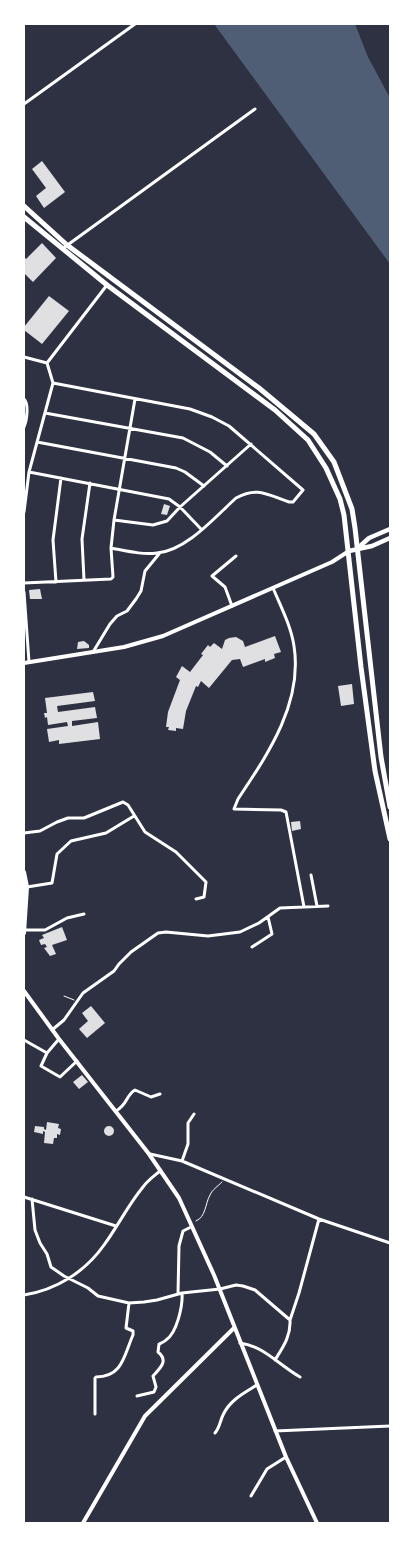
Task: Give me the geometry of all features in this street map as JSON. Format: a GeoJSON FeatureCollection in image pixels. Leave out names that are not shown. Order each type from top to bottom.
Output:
{"type":"FeatureCollection","features":[{"type":"Feature","properties":{"kind":"highway"},"geometry":{"type":"LineString","coordinates":[[24,206],[67,245],[259,388],[314,434],[334,462],[352,509],[381,757],[390,807]]}},
{"type":"Feature","properties":{"kind":"highway"},"geometry":{"type":"LineString","coordinates":[[24,217],[107,285],[275,410],[308,440],[326,468],[340,499],[344,515],[375,771],[390,839]]}},
{"type":"Feature","properties":{"kind":"main road"},"geometry":{"type":"LineString","coordinates":[[357,548],[369,538],[390,529]]}},
{"type":"Feature","properties":{"kind":"main road"},"geometry":{"type":"LineString","coordinates":[[349,551],[372,546],[390,538]]}},
{"type":"Feature","properties":{"kind":"street"},"geometry":{"type":"LineString","coordinates":[[24,104],[136,24]]}},
{"type":"Feature","properties":{"kind":"street"},"geometry":{"type":"LineString","coordinates":[[62,249],[255,109]]}},
{"type":"Feature","properties":{"kind":"street"},"geometry":{"type":"LineString","coordinates":[[47,363],[107,285]]}},
{"type":"Feature","properties":{"kind":"street"},"geometry":{"type":"LineString","coordinates":[[24,357],[47,363]]}},
{"type":"Feature","properties":{"kind":"street"},"geometry":{"type":"LineString","coordinates":[[24,512],[29,472],[53,383],[47,363]]}},
{"type":"Feature","properties":{"kind":"street"},"geometry":{"type":"LineString","coordinates":[[53,383],[190,409],[212,417],[229,426],[303,490],[292,502],[252,491],[245,494],[236,498],[186,542],[160,553],[143,554],[111,548]]}},
{"type":"Feature","properties":{"kind":"street"},"geometry":{"type":"LineString","coordinates":[[24,399],[27,403],[24,427]]}},
{"type":"Feature","properties":{"kind":"street"},"geometry":{"type":"LineString","coordinates":[[24,583],[111,579],[113,577],[111,548],[114,520],[135,399]]}},
{"type":"Feature","properties":{"kind":"street"},"geometry":{"type":"LineString","coordinates":[[45,413],[189,441],[210,452],[228,466]]}},
{"type":"Feature","properties":{"kind":"street"},"geometry":{"type":"LineString","coordinates":[[36,442],[176,468],[185,472],[204,486]]}},
{"type":"Feature","properties":{"kind":"street"},"geometry":{"type":"LineString","coordinates":[[114,520],[153,525],[162,524],[251,444]]}},
{"type":"Feature","properties":{"kind":"street"},"geometry":{"type":"LineString","coordinates":[[29,472],[169,499],[180,507],[201,529]]}},
{"type":"Feature","properties":{"kind":"street"},"geometry":{"type":"LineString","coordinates":[[56,582],[53,540],[61,478]]}},
{"type":"Feature","properties":{"kind":"street"},"geometry":{"type":"LineString","coordinates":[[84,580],[82,539],[90,483]]}},
{"type":"Feature","properties":{"kind":"street"},"geometry":{"type":"LineString","coordinates":[[24,663],[139,644],[163,636],[332,562],[349,551]]}},
{"type":"Feature","properties":{"kind":"street"},"geometry":{"type":"LineString","coordinates":[[93,652],[110,624],[127,611],[136,599],[141,591],[145,571],[160,553]]}},
{"type":"Feature","properties":{"kind":"street"},"geometry":{"type":"LineString","coordinates":[[232,606],[225,587],[212,576],[236,556]]}},
{"type":"Feature","properties":{"kind":"street"},"geometry":{"type":"LineString","coordinates":[[273,588],[288,625],[294,646],[295,667],[288,710],[274,741],[238,799],[234,809],[280,810],[286,812],[304,907]]}},
{"type":"Feature","properties":{"kind":"street"},"geometry":{"type":"LineString","coordinates":[[24,592],[29,662]]}},
{"type":"Feature","properties":{"kind":"street"},"geometry":{"type":"LineString","coordinates":[[24,833],[40,831],[68,818],[84,818],[123,802],[128,805],[145,832],[176,852],[206,882],[204,898],[196,899]]}},
{"type":"Feature","properties":{"kind":"street"},"geometry":{"type":"LineString","coordinates":[[27,887],[52,883],[57,854],[71,841],[106,833],[134,816]]}},
{"type":"Feature","properties":{"kind":"street"},"geometry":{"type":"LineString","coordinates":[[24,872],[27,887],[24,931],[45,930],[67,918],[84,914]]}},
{"type":"Feature","properties":{"kind":"street"},"geometry":{"type":"LineString","coordinates":[[312,875],[317,906]]}},
{"type":"Feature","properties":{"kind":"street"},"geometry":{"type":"LineString","coordinates":[[52,1030],[64,1020],[84,994],[114,971],[131,952],[158,934],[166,932],[208,936],[240,932],[268,917],[280,908],[328,906]]}},
{"type":"Feature","properties":{"kind":"street"},"geometry":{"type":"LineString","coordinates":[[252,947],[272,934],[272,926],[268,917]]}},
{"type":"Feature","properties":{"kind":"street"},"geometry":{"type":"LineString","coordinates":[[24,991],[59,1040],[149,1154],[179,1198],[220,1289],[286,1457],[317,1523]]}},
{"type":"Feature","properties":{"kind":"street"},"geometry":{"type":"LineString","coordinates":[[24,1040],[47,1054]]}},
{"type":"Feature","properties":{"kind":"street"},"geometry":{"type":"LineString","coordinates":[[59,1040],[47,1054],[41,1066],[60,1077],[77,1061]]}},
{"type":"Feature","properties":{"kind":"street"},"geometry":{"type":"LineString","coordinates":[[116,1111],[123,1107],[132,1091],[135,1090],[152,1097],[160,1094]]}},
{"type":"Feature","properties":{"kind":"street"},"geometry":{"type":"LineString","coordinates":[[182,1161],[188,1144],[188,1123],[194,1114]]}},
{"type":"Feature","properties":{"kind":"street"},"geometry":{"type":"LineString","coordinates":[[149,1154],[182,1161],[319,1218],[390,1244]]}},
{"type":"Feature","properties":{"kind":"street"},"geometry":{"type":"LineString","coordinates":[[24,1295],[42,1292],[70,1278],[94,1258],[104,1246],[143,1185],[160,1171]]}},
{"type":"Feature","properties":{"kind":"street"},"geometry":{"type":"LineString","coordinates":[[24,1197],[116,1226]]}},
{"type":"Feature","properties":{"kind":"street"},"geometry":{"type":"LineString","coordinates":[[32,1200],[35,1230],[51,1267],[98,1296],[129,1303],[158,1300],[180,1294],[236,1285],[254,1290],[290,1320]]}},
{"type":"Feature","properties":{"kind":"street"},"geometry":{"type":"LineString","coordinates":[[275,1360],[289,1336],[290,1320],[319,1218]]}},
{"type":"Feature","properties":{"kind":"street"},"geometry":{"type":"LineString","coordinates":[[137,1396],[154,1392],[156,1387],[153,1376],[163,1365],[164,1359],[158,1352],[159,1344],[169,1337],[181,1314],[183,1303],[180,1294],[180,1240],[183,1231],[191,1225]]}},
{"type":"Feature","properties":{"kind":"street"},"geometry":{"type":"LineString","coordinates":[[95,1414],[95,1378],[96,1376],[105,1377],[118,1370],[133,1335],[133,1331],[126,1328],[129,1303]]}},
{"type":"Feature","properties":{"kind":"street"},"geometry":{"type":"LineString","coordinates":[[83,1523],[145,1416],[234,1328]]}},
{"type":"Feature","properties":{"kind":"street"},"geometry":{"type":"LineString","coordinates":[[240,1343],[247,1343],[263,1350],[300,1377]]}},
{"type":"Feature","properties":{"kind":"street"},"geometry":{"type":"LineString","coordinates":[[215,1433],[231,1403],[240,1395],[258,1385]]}},
{"type":"Feature","properties":{"kind":"street"},"geometry":{"type":"LineString","coordinates":[[275,1431],[390,1426]]}},
{"type":"Feature","properties":{"kind":"street"},"geometry":{"type":"LineString","coordinates":[[251,1496],[268,1469],[286,1457]]}},
{"type":"Feature","properties":{"kind":"path"},"geometry":{"type":"LineString","coordinates":[[64,996],[74,999],[76,1004]]}},
{"type":"Feature","properties":{"kind":"path"},"geometry":{"type":"LineString","coordinates":[[191,1225],[200,1219],[210,1194],[226,1179]]}},
{"type":"Feature","properties":{"kind":"water"},"geometry":{"type":"Polygon","coordinates":[[[214,24],[355,24],[368,57],[390,98],[390,264],[214,24]]]}},
{"type":"Feature","properties":{"kind":"building"},"geometry":{"type":"Polygon","coordinates":[[[42,161],[65,192],[44,208],[36,196],[46,188],[32,169],[42,161]]]}},
{"type":"Feature","properties":{"kind":"building"},"geometry":{"type":"Polygon","coordinates":[[[42,243],[56,258],[33,282],[24,273],[24,257],[26,259],[42,243]]]}},
{"type":"Feature","properties":{"kind":"building"},"geometry":{"type":"Polygon","coordinates":[[[49,296],[69,311],[42,344],[24,330],[24,327],[49,296]]]}},
{"type":"Feature","properties":{"kind":"building"},"geometry":{"type":"Polygon","coordinates":[[[164,504],[170,506],[167,515],[161,514],[164,504]]]}},
{"type":"Feature","properties":{"kind":"building"},"geometry":{"type":"Polygon","coordinates":[[[40,589],[42,599],[30,599],[29,590],[40,589]]]}},
{"type":"Feature","properties":{"kind":"building"},"geometry":{"type":"Polygon","coordinates":[[[275,636],[281,652],[274,654],[275,658],[265,662],[265,659],[243,667],[240,659],[232,660],[209,688],[201,681],[198,687],[196,686],[186,711],[183,729],[176,728],[176,731],[168,730],[169,727],[166,727],[168,712],[180,680],[176,677],[182,666],[190,672],[208,645],[210,647],[214,643],[222,649],[225,640],[229,638],[236,637],[243,641],[245,647],[275,636]]]}},
{"type":"Feature","properties":{"kind":"building"},"geometry":{"type":"Polygon","coordinates":[[[84,641],[89,645],[89,648],[77,649],[78,642],[84,641]]]}},
{"type":"Feature","properties":{"kind":"building"},"geometry":{"type":"Polygon","coordinates":[[[352,684],[354,704],[341,706],[338,686],[352,684]]]}},
{"type":"Feature","properties":{"kind":"building"},"geometry":{"type":"Polygon","coordinates":[[[93,692],[95,701],[57,706],[58,712],[95,707],[97,718],[72,721],[72,726],[98,722],[100,739],[59,744],[59,740],[49,742],[47,729],[68,726],[67,722],[48,725],[47,717],[45,718],[44,713],[47,713],[45,698],[93,692]]]}},
{"type":"Feature","properties":{"kind":"building"},"geometry":{"type":"Polygon","coordinates":[[[300,821],[301,829],[292,831],[291,822],[300,821]]]}},
{"type":"Feature","properties":{"kind":"building"},"geometry":{"type":"Polygon","coordinates":[[[62,927],[67,940],[52,945],[56,954],[50,956],[44,948],[47,947],[45,944],[41,945],[39,940],[44,938],[42,935],[62,927]]]}},
{"type":"Feature","properties":{"kind":"building"},"geometry":{"type":"Polygon","coordinates":[[[91,1006],[105,1023],[87,1038],[79,1029],[88,1021],[82,1013],[91,1006]]]}},
{"type":"Feature","properties":{"kind":"building"},"geometry":{"type":"Polygon","coordinates":[[[82,1075],[88,1082],[79,1089],[73,1082],[82,1075]]]}},
{"type":"Feature","properties":{"kind":"building"},"geometry":{"type":"Polygon","coordinates":[[[47,1122],[59,1124],[58,1128],[61,1129],[60,1135],[57,1134],[57,1138],[54,1138],[53,1144],[44,1143],[45,1132],[43,1131],[43,1134],[34,1132],[35,1126],[44,1127],[46,1130],[47,1122]]]}},
{"type":"Feature","properties":{"kind":"building"},"geometry":{"type":"Polygon","coordinates":[[[109,1126],[114,1131],[109,1136],[104,1131],[109,1126]]]}}]}
